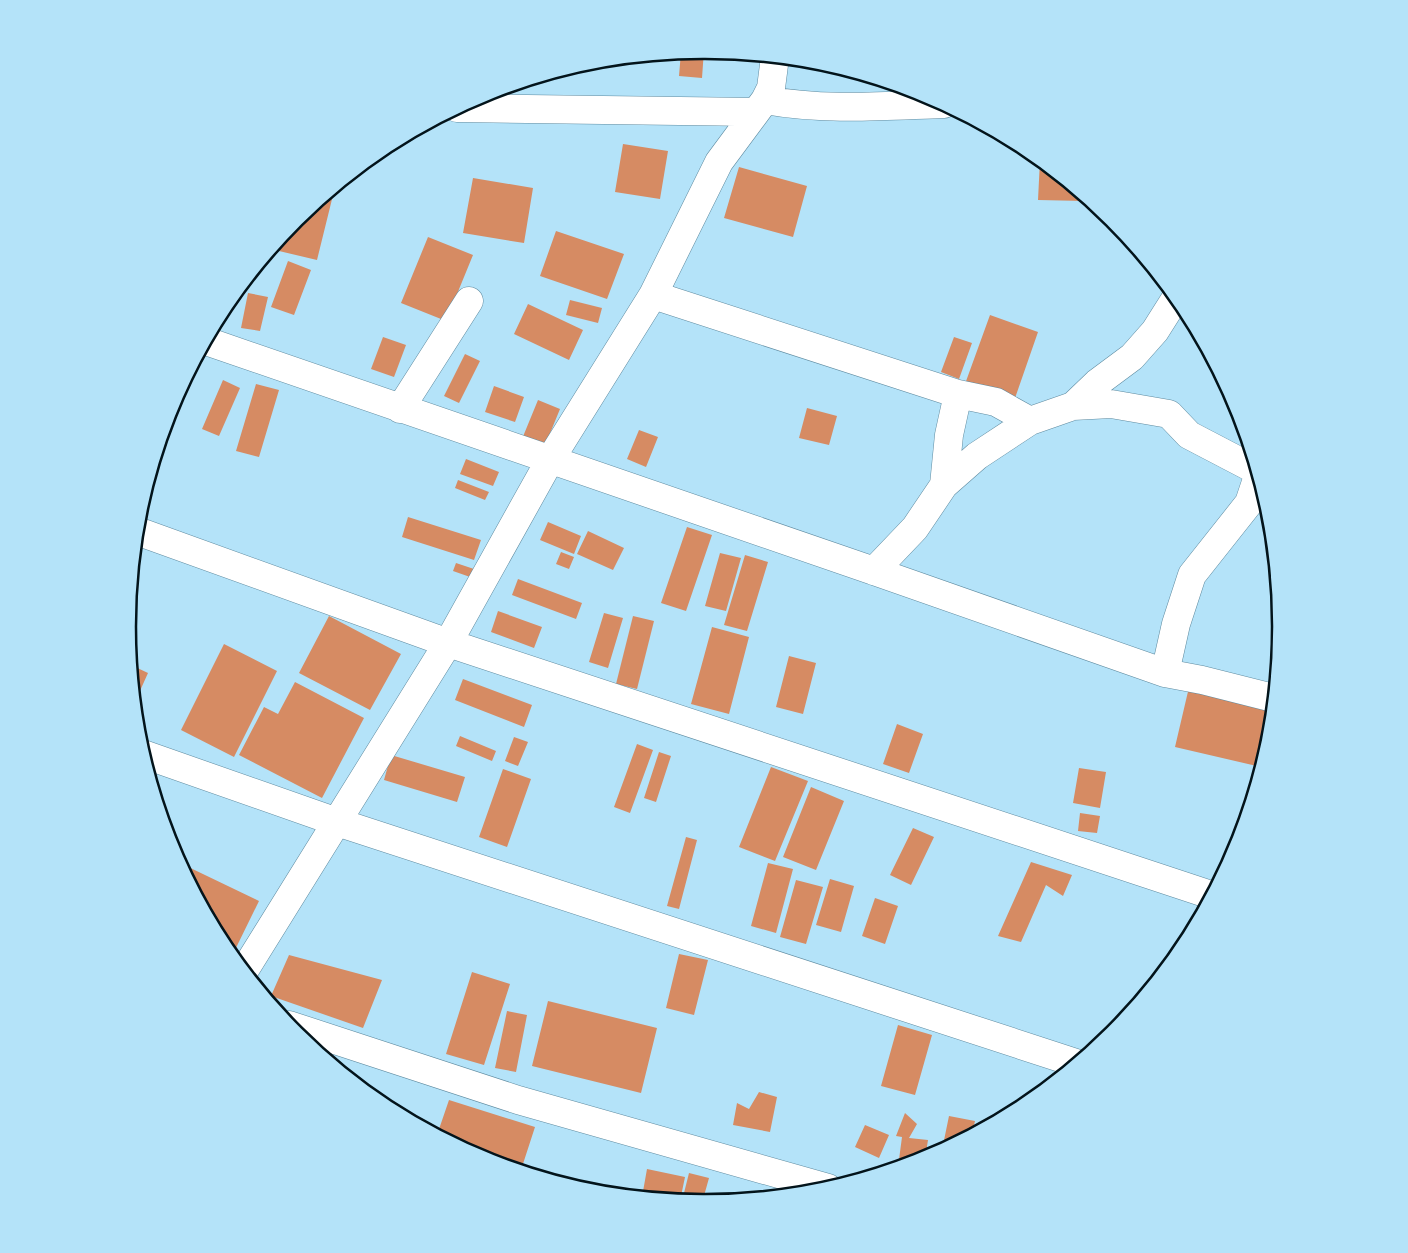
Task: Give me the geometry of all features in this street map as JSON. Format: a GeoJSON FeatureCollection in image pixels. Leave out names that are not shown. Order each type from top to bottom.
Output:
{"type":"FeatureCollection","features":[{"type":"Feature","properties":{"kind":"street"},"geometry":{"type":"LineString","coordinates":[[248,964],[448,643],[550,460],[653,294],[720,162],[761,106],[771,88],[774,64]]}},
{"type":"Feature","properties":{"kind":"street"},"geometry":{"type":"LineString","coordinates":[[474,108],[792,105],[838,108],[927,105]]}},
{"type":"Feature","properties":{"kind":"street"},"geometry":{"type":"LineString","coordinates":[[653,294],[958,394],[996,402],[1030,421]]}},
{"type":"Feature","properties":{"kind":"street"},"geometry":{"type":"LineString","coordinates":[[400,409],[469,301]]}},
{"type":"Feature","properties":{"kind":"street"},"geometry":{"type":"LineString","coordinates":[[1073,406],[1097,383],[1132,358],[1155,330],[1171,305]]}},
{"type":"Feature","properties":{"kind":"street"},"geometry":{"type":"LineString","coordinates":[[212,343],[1165,673],[1268,696]]}},
{"type":"Feature","properties":{"kind":"street"},"geometry":{"type":"LineString","coordinates":[[944,485],[949,435],[958,394]]}},
{"type":"Feature","properties":{"kind":"street"},"geometry":{"type":"LineString","coordinates":[[874,571],[915,528],[944,485],[977,456],[1030,421],[1073,406],[1111,404],[1170,414],[1189,435],[1248,466]]}},
{"type":"Feature","properties":{"kind":"street"},"geometry":{"type":"LineString","coordinates":[[1165,673],[1176,624],[1192,575],[1249,503],[1254,488]]}},
{"type":"Feature","properties":{"kind":"street"},"geometry":{"type":"LineString","coordinates":[[144,534],[448,643],[1205,893]]}},
{"type":"Feature","properties":{"kind":"street"},"geometry":{"type":"LineString","coordinates":[[152,757],[337,822],[1069,1061]]}},
{"type":"Feature","properties":{"kind":"street"},"geometry":{"type":"LineString","coordinates":[[306,1030],[518,1100],[812,1183]]}},
{"type":"Feature","properties":{"kind":"building"},"geometry":{"type":"Polygon","coordinates":[[[703,59],[702,78],[679,76],[680,60],[703,59]]]}},
{"type":"Feature","properties":{"kind":"building"},"geometry":{"type":"Polygon","coordinates":[[[623,144],[668,151],[660,199],[615,192],[623,144]]]}},
{"type":"Feature","properties":{"kind":"building"},"geometry":{"type":"Polygon","coordinates":[[[739,167],[807,186],[793,237],[724,218],[739,167]]]}},
{"type":"Feature","properties":{"kind":"building"},"geometry":{"type":"Polygon","coordinates":[[[1040,169],[1079,201],[1038,200],[1040,169]]]}},
{"type":"Feature","properties":{"kind":"building"},"geometry":{"type":"Polygon","coordinates":[[[473,178],[533,188],[524,243],[463,233],[473,178]]]}},
{"type":"Feature","properties":{"kind":"building"},"geometry":{"type":"Polygon","coordinates":[[[332,198],[317,260],[279,251],[303,225],[332,198]]]}},
{"type":"Feature","properties":{"kind":"building"},"geometry":{"type":"Polygon","coordinates":[[[556,231],[624,254],[607,299],[540,276],[556,231]]]}},
{"type":"Feature","properties":{"kind":"building"},"geometry":{"type":"Polygon","coordinates":[[[428,237],[473,255],[446,321],[401,303],[428,237]]]}},
{"type":"Feature","properties":{"kind":"building"},"geometry":{"type":"Polygon","coordinates":[[[288,261],[311,270],[294,315],[271,307],[288,261]]]}},
{"type":"Feature","properties":{"kind":"building"},"geometry":{"type":"Polygon","coordinates":[[[248,293],[268,297],[260,331],[241,328],[248,293]]]}},
{"type":"Feature","properties":{"kind":"building"},"geometry":{"type":"Polygon","coordinates":[[[570,300],[602,308],[598,323],[566,315],[570,300]]]}},
{"type":"Feature","properties":{"kind":"building"},"geometry":{"type":"Polygon","coordinates":[[[528,304],[583,330],[569,360],[514,334],[528,304]]]}},
{"type":"Feature","properties":{"kind":"building"},"geometry":{"type":"Polygon","coordinates":[[[990,315],[1038,332],[1014,401],[965,384],[990,315]]]}},
{"type":"Feature","properties":{"kind":"building"},"geometry":{"type":"Polygon","coordinates":[[[383,337],[406,345],[394,377],[371,369],[383,337]]]}},
{"type":"Feature","properties":{"kind":"building"},"geometry":{"type":"Polygon","coordinates":[[[954,337],[972,343],[959,379],[941,372],[954,337]]]}},
{"type":"Feature","properties":{"kind":"building"},"geometry":{"type":"Polygon","coordinates":[[[465,354],[480,361],[459,403],[444,396],[465,354]]]}},
{"type":"Feature","properties":{"kind":"building"},"geometry":{"type":"Polygon","coordinates":[[[223,380],[240,388],[219,436],[202,429],[223,380]]]}},
{"type":"Feature","properties":{"kind":"building"},"geometry":{"type":"Polygon","coordinates":[[[256,384],[279,390],[259,457],[236,451],[256,384]]]}},
{"type":"Feature","properties":{"kind":"building"},"geometry":{"type":"Polygon","coordinates":[[[494,386],[524,397],[515,422],[485,412],[494,386]]]}},
{"type":"Feature","properties":{"kind":"building"},"geometry":{"type":"Polygon","coordinates":[[[538,400],[560,409],[544,448],[522,439],[538,400]]]}},
{"type":"Feature","properties":{"kind":"building"},"geometry":{"type":"Polygon","coordinates":[[[807,408],[837,416],[829,445],[799,438],[807,408]]]}},
{"type":"Feature","properties":{"kind":"building"},"geometry":{"type":"Polygon","coordinates":[[[639,430],[658,437],[646,467],[627,459],[639,430]]]}},
{"type":"Feature","properties":{"kind":"building"},"geometry":{"type":"Polygon","coordinates":[[[466,459],[499,472],[493,486],[460,474],[466,459]]]}},
{"type":"Feature","properties":{"kind":"building"},"geometry":{"type":"Polygon","coordinates":[[[458,480],[489,492],[485,500],[455,488],[458,480]]]}},
{"type":"Feature","properties":{"kind":"building"},"geometry":{"type":"Polygon","coordinates":[[[408,517],[481,540],[474,560],[402,537],[408,517]]]}},
{"type":"Feature","properties":{"kind":"building"},"geometry":{"type":"Polygon","coordinates":[[[548,522],[581,536],[574,554],[540,540],[548,522]]]}},
{"type":"Feature","properties":{"kind":"building"},"geometry":{"type":"Polygon","coordinates":[[[687,527],[712,535],[686,611],[661,603],[687,527]]]}},
{"type":"Feature","properties":{"kind":"building"},"geometry":{"type":"Polygon","coordinates":[[[588,531],[624,548],[613,570],[577,554],[588,531]]]}},
{"type":"Feature","properties":{"kind":"building"},"geometry":{"type":"Polygon","coordinates":[[[561,552],[574,557],[569,569],[556,564],[561,552]]]}},
{"type":"Feature","properties":{"kind":"building"},"geometry":{"type":"Polygon","coordinates":[[[720,553],[741,558],[726,611],[705,606],[720,553]]]}},
{"type":"Feature","properties":{"kind":"building"},"geometry":{"type":"Polygon","coordinates":[[[745,555],[768,562],[747,631],[724,625],[745,555]]]}},
{"type":"Feature","properties":{"kind":"building"},"geometry":{"type":"Polygon","coordinates":[[[456,563],[477,570],[473,578],[453,571],[456,563]]]}},
{"type":"Feature","properties":{"kind":"building"},"geometry":{"type":"Polygon","coordinates":[[[518,579],[582,603],[576,619],[512,595],[518,579]]]}},
{"type":"Feature","properties":{"kind":"building"},"geometry":{"type":"Polygon","coordinates":[[[498,611],[542,627],[534,648],[491,632],[498,611]]]}},
{"type":"Feature","properties":{"kind":"building"},"geometry":{"type":"Polygon","coordinates":[[[604,613],[623,618],[608,668],[589,662],[604,613]]]}},
{"type":"Feature","properties":{"kind":"building"},"geometry":{"type":"Polygon","coordinates":[[[329,616],[401,654],[370,710],[299,673],[329,616]]]}},
{"type":"Feature","properties":{"kind":"building"},"geometry":{"type":"Polygon","coordinates":[[[633,616],[654,621],[637,689],[616,684],[633,616]]]}},
{"type":"Feature","properties":{"kind":"building"},"geometry":{"type":"Polygon","coordinates":[[[712,627],[749,637],[729,714],[691,704],[712,627]]]}},
{"type":"Feature","properties":{"kind":"building"},"geometry":{"type":"Polygon","coordinates":[[[224,644],[277,671],[234,757],[181,730],[224,644]]]}},
{"type":"Feature","properties":{"kind":"building"},"geometry":{"type":"Polygon","coordinates":[[[789,656],[816,663],[803,714],[776,707],[789,656]]]}},
{"type":"Feature","properties":{"kind":"building"},"geometry":{"type":"Polygon","coordinates":[[[137,668],[148,673],[140,691],[137,668]]]}},
{"type":"Feature","properties":{"kind":"building"},"geometry":{"type":"Polygon","coordinates":[[[463,679],[532,705],[524,727],[455,700],[463,679]]]}},
{"type":"Feature","properties":{"kind":"building"},"geometry":{"type":"Polygon","coordinates":[[[295,682],[364,718],[322,798],[239,755],[264,707],[278,714],[295,682]]]}},
{"type":"Feature","properties":{"kind":"building"},"geometry":{"type":"Polygon","coordinates":[[[1190,683],[1267,701],[1254,765],[1175,747],[1190,683]]]}},
{"type":"Feature","properties":{"kind":"building"},"geometry":{"type":"Polygon","coordinates":[[[897,724],[923,734],[909,773],[883,764],[897,724]]]}},
{"type":"Feature","properties":{"kind":"building"},"geometry":{"type":"Polygon","coordinates":[[[460,736],[496,751],[492,761],[456,746],[460,736]]]}},
{"type":"Feature","properties":{"kind":"building"},"geometry":{"type":"Polygon","coordinates":[[[514,737],[528,742],[518,766],[505,761],[514,737]]]}},
{"type":"Feature","properties":{"kind":"building"},"geometry":{"type":"Polygon","coordinates":[[[637,744],[653,750],[630,813],[614,807],[637,744]]]}},
{"type":"Feature","properties":{"kind":"building"},"geometry":{"type":"Polygon","coordinates":[[[659,752],[671,756],[656,802],[644,798],[659,752]]]}},
{"type":"Feature","properties":{"kind":"building"},"geometry":{"type":"Polygon","coordinates":[[[391,755],[465,777],[457,802],[384,780],[391,755]]]}},
{"type":"Feature","properties":{"kind":"building"},"geometry":{"type":"Polygon","coordinates":[[[771,767],[808,781],[775,861],[739,847],[771,767]]]}},
{"type":"Feature","properties":{"kind":"building"},"geometry":{"type":"Polygon","coordinates":[[[1079,768],[1106,772],[1100,808],[1073,803],[1079,768]]]}},
{"type":"Feature","properties":{"kind":"building"},"geometry":{"type":"Polygon","coordinates":[[[503,769],[531,779],[507,847],[479,837],[503,769]]]}},
{"type":"Feature","properties":{"kind":"building"},"geometry":{"type":"Polygon","coordinates":[[[811,787],[844,801],[816,870],[783,857],[811,787]]]}},
{"type":"Feature","properties":{"kind":"building"},"geometry":{"type":"Polygon","coordinates":[[[1080,813],[1100,816],[1097,833],[1078,831],[1080,813]]]}},
{"type":"Feature","properties":{"kind":"building"},"geometry":{"type":"Polygon","coordinates":[[[913,828],[934,837],[911,885],[890,875],[913,828]]]}},
{"type":"Feature","properties":{"kind":"building"},"geometry":{"type":"Polygon","coordinates":[[[686,837],[697,840],[679,909],[667,906],[686,837]]]}},
{"type":"Feature","properties":{"kind":"building"},"geometry":{"type":"Polygon","coordinates":[[[1031,862],[1072,875],[1063,896],[1046,885],[1021,942],[998,936],[1031,862]]]}},
{"type":"Feature","properties":{"kind":"building"},"geometry":{"type":"Polygon","coordinates":[[[768,863],[793,869],[776,933],[751,926],[768,863]]]}},
{"type":"Feature","properties":{"kind":"building"},"geometry":{"type":"Polygon","coordinates":[[[190,868],[259,901],[236,948],[212,910],[190,868]]]}},
{"type":"Feature","properties":{"kind":"building"},"geometry":{"type":"Polygon","coordinates":[[[830,879],[854,886],[841,932],[816,925],[830,879]]]}},
{"type":"Feature","properties":{"kind":"building"},"geometry":{"type":"Polygon","coordinates":[[[796,880],[823,887],[806,944],[780,937],[796,880]]]}},
{"type":"Feature","properties":{"kind":"building"},"geometry":{"type":"Polygon","coordinates":[[[875,898],[898,906],[885,944],[862,936],[875,898]]]}},
{"type":"Feature","properties":{"kind":"building"},"geometry":{"type":"Polygon","coordinates":[[[679,954],[708,960],[694,1015],[666,1008],[679,954]]]}},
{"type":"Feature","properties":{"kind":"building"},"geometry":{"type":"Polygon","coordinates":[[[289,955],[382,980],[363,1028],[274,997],[272,994],[289,955]]]}},
{"type":"Feature","properties":{"kind":"building"},"geometry":{"type":"Polygon","coordinates":[[[472,972],[510,984],[484,1065],[446,1054],[472,972]]]}},
{"type":"Feature","properties":{"kind":"building"},"geometry":{"type":"Polygon","coordinates":[[[548,1001],[657,1028],[641,1093],[532,1066],[548,1001]]]}},
{"type":"Feature","properties":{"kind":"building"},"geometry":{"type":"Polygon","coordinates":[[[507,1011],[527,1015],[516,1072],[495,1068],[507,1011]]]}},
{"type":"Feature","properties":{"kind":"building"},"geometry":{"type":"Polygon","coordinates":[[[898,1025],[932,1035],[915,1095],[881,1086],[898,1025]]]}},
{"type":"Feature","properties":{"kind":"building"},"geometry":{"type":"Polygon","coordinates":[[[759,1092],[777,1097],[770,1132],[733,1125],[737,1103],[749,1109],[759,1092]]]}},
{"type":"Feature","properties":{"kind":"building"},"geometry":{"type":"Polygon","coordinates":[[[449,1100],[535,1127],[523,1164],[487,1151],[439,1128],[449,1100]]]}},
{"type":"Feature","properties":{"kind":"building"},"geometry":{"type":"Polygon","coordinates":[[[905,1113],[917,1124],[909,1138],[928,1140],[927,1149],[899,1159],[902,1137],[896,1136],[905,1113]]]}},
{"type":"Feature","properties":{"kind":"building"},"geometry":{"type":"Polygon","coordinates":[[[949,1116],[975,1121],[974,1126],[944,1141],[949,1116]]]}},
{"type":"Feature","properties":{"kind":"building"},"geometry":{"type":"Polygon","coordinates":[[[865,1125],[889,1135],[879,1158],[855,1147],[865,1125]]]}},
{"type":"Feature","properties":{"kind":"building"},"geometry":{"type":"Polygon","coordinates":[[[647,1169],[685,1177],[682,1193],[643,1190],[647,1169]]]}},
{"type":"Feature","properties":{"kind":"building"},"geometry":{"type":"Polygon","coordinates":[[[689,1173],[709,1178],[705,1194],[684,1193],[689,1173]]]}}]}
